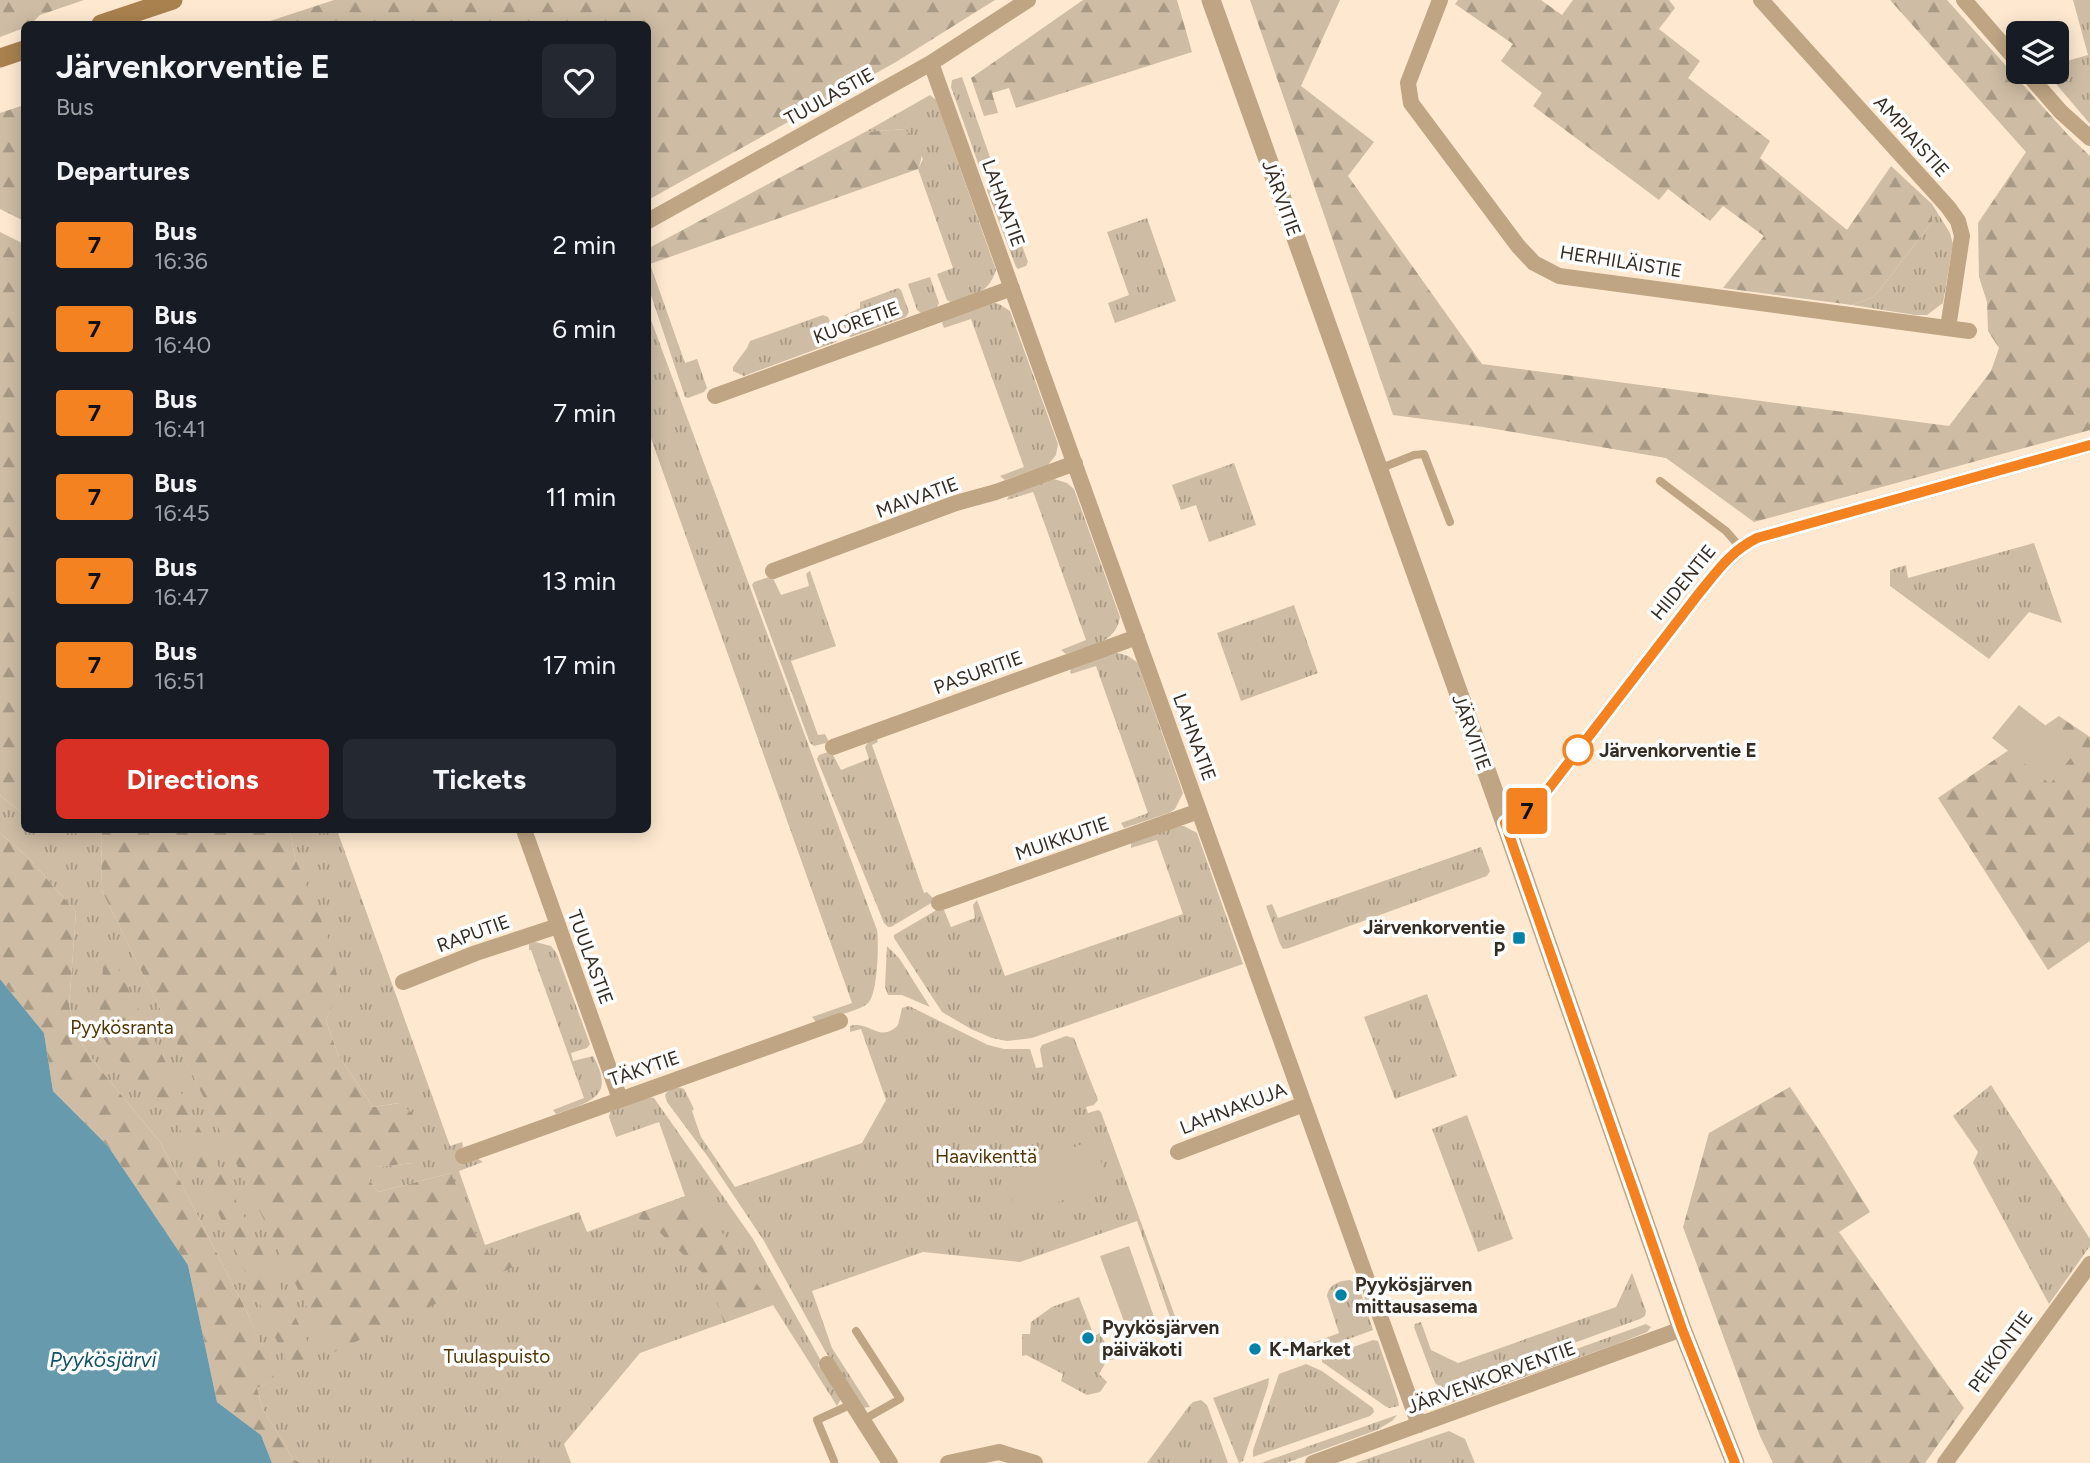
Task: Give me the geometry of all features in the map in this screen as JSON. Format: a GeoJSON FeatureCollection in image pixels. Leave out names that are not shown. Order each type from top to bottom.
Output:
{"type":"FeatureCollection","features":[{"type":"Feature","properties":{"kind":"main road"},"geometry":{"type":"LineString","coordinates":[[109,21],[173,0]]}},
{"type":"Feature","properties":{"kind":"main road"},"geometry":{"type":"LineString","coordinates":[[0,58],[21,51]]}},
{"type":"Feature","properties":{"kind":"street","name":"TUULASTIE"},"geometry":{"type":"LineString","coordinates":[[651,219],[932,63],[1028,0]]}},
{"type":"Feature","properties":{"kind":"street","name":"JÄRVITIE"},"geometry":{"type":"LineString","coordinates":[[1211,0],[1505,823],[1682,1329],[1735,1463]]}},
{"type":"Feature","properties":{"kind":"street","name":"HERHILÄISTIE"},"geometry":{"type":"LineString","coordinates":[[1440,0],[1408,83],[1411,103],[1518,246],[1534,263],[1559,276],[1969,331]]}},
{"type":"Feature","properties":{"kind":"street","name":"AMPIAISTIE"},"geometry":{"type":"LineString","coordinates":[[1761,0],[1958,221],[1962,236],[1948,328]]}},
{"type":"Feature","properties":{"kind":"street"},"geometry":{"type":"LineString","coordinates":[[1964,0],[2006,48]]}},
{"type":"Feature","properties":{"kind":"street","name":"LAHNATIE"},"geometry":{"type":"LineString","coordinates":[[932,63],[1419,1425]]}},
{"type":"Feature","properties":{"kind":"street"},"geometry":{"type":"LineString","coordinates":[[2036,84],[2061,112],[2090,138]]}},
{"type":"Feature","properties":{"kind":"street","name":"KUORETIE"},"geometry":{"type":"LineString","coordinates":[[715,396],[1012,288]]}},
{"type":"Feature","properties":{"kind":"street","name":"HIIDENTIE"},"geometry":{"type":"LineString","coordinates":[[1505,823],[1536,805],[1700,592],[1740,547],[1757,538],[2090,445]]}},
{"type":"Feature","properties":{"kind":"street","name":"MAIVATIE"},"geometry":{"type":"LineString","coordinates":[[774,571],[1075,463]]}},
{"type":"Feature","properties":{"kind":"street","name":"PASURITIE"},"geometry":{"type":"LineString","coordinates":[[834,747],[1137,637]]}},
{"type":"Feature","properties":{"kind":"street","name":"MUIKKUTIE"},"geometry":{"type":"LineString","coordinates":[[939,903],[1199,811]]}},
{"type":"Feature","properties":{"kind":"street","name":"TUULASTIE"},"geometry":{"type":"LineString","coordinates":[[524,833],[620,1099]]}},
{"type":"Feature","properties":{"kind":"street","name":"RAPUTIE"},"geometry":{"type":"LineString","coordinates":[[403,982],[477,953],[558,926]]}},
{"type":"Feature","properties":{"kind":"street","name":"TÄKYTIE"},"geometry":{"type":"LineString","coordinates":[[463,1157],[840,1021]]}},
{"type":"Feature","properties":{"kind":"street","name":"LAHNAKUJA"},"geometry":{"type":"LineString","coordinates":[[1178,1152],[1304,1104]]}},
{"type":"Feature","properties":{"kind":"street","name":"PEIKONTIE"},"geometry":{"type":"LineString","coordinates":[[1945,1463],[2090,1264]]}},
{"type":"Feature","properties":{"kind":"street","name":"JÄRVENKORVENTIE"},"geometry":{"type":"LineString","coordinates":[[1314,1463],[1682,1329]]}},
{"type":"Feature","properties":{"kind":"street"},"geometry":{"type":"LineString","coordinates":[[827,1364],[890,1463]]}},
{"type":"Feature","properties":{"kind":"street"},"geometry":{"type":"LineString","coordinates":[[948,1463],[999,1452],[1035,1463]]}},
{"type":"Feature","properties":{"kind":"lane"},"geometry":{"type":"LineString","coordinates":[[1378,469],[1414,455],[1424,454],[1450,522]]}},
{"type":"Feature","properties":{"kind":"lane"},"geometry":{"type":"LineString","coordinates":[[1660,481],[1726,531],[1740,547]]}},
{"type":"Feature","properties":{"kind":"lane"},"geometry":{"type":"LineString","coordinates":[[856,1331],[900,1399],[863,1420]]}},
{"type":"Feature","properties":{"kind":"lane"},"geometry":{"type":"LineString","coordinates":[[834,1461],[817,1420],[852,1404]]}},
{"type":"Feature","properties":{"kind":"green space"},"geometry":{"type":"Polygon","coordinates":[[[0,0],[84,0],[40,15],[34,21],[21,21],[21,29],[0,37],[0,0]]]}},
{"type":"Feature","properties":{"kind":"green space"},"geometry":{"type":"Polygon","coordinates":[[[334,0],[995,0],[896,62],[651,198],[651,21],[270,21],[334,0]]]}},
{"type":"Feature","properties":{"kind":"green space"},"geometry":{"type":"Polygon","coordinates":[[[1083,0],[1177,0],[1192,52],[1016,108],[1009,88],[992,93],[998,113],[984,116],[971,78],[1083,0]]]}},
{"type":"Feature","properties":{"kind":"green space"},"geometry":{"type":"Polygon","coordinates":[[[1250,0],[1340,0],[1301,86],[1374,142],[1348,176],[1482,364],[1949,426],[1991,371],[1999,348],[1988,331],[1987,302],[1979,277],[1978,223],[2026,152],[1890,0],[1947,0],[2006,66],[2006,84],[2022,84],[2090,156],[2090,430],[1754,522],[1666,458],[1483,427],[1393,415],[1250,0]]]}},
{"type":"Feature","properties":{"kind":"green space"},"geometry":{"type":"Polygon","coordinates":[[[1458,0],[1541,0],[1562,15],[1573,0],[1669,0],[1675,8],[1659,29],[1700,61],[1688,78],[1770,141],[1760,158],[1847,230],[1891,166],[1932,204],[1932,222],[1874,297],[1852,305],[1723,288],[1764,236],[1723,206],[1710,221],[1668,189],[1659,200],[1533,106],[1542,93],[1501,61],[1513,44],[1455,4],[1458,0]]]}},
{"type":"Feature","properties":{"kind":"green space"},"geometry":{"type":"Polygon","coordinates":[[[2073,0],[2090,0],[2090,124],[2056,84],[2069,84],[2069,60],[2088,55],[2073,0]]]}},
{"type":"Feature","properties":{"kind":"green space"},"geometry":{"type":"Polygon","coordinates":[[[962,77],[993,166],[984,169],[979,166],[951,87],[952,80],[962,77]]]}},
{"type":"Feature","properties":{"kind":"green space"},"geometry":{"type":"Polygon","coordinates":[[[930,95],[936,100],[996,270],[984,289],[951,302],[947,300],[937,274],[953,268],[918,169],[923,159],[905,129],[865,132],[930,95]]]}},
{"type":"Feature","properties":{"kind":"green space"},"geometry":{"type":"Polygon","coordinates":[[[21,106],[21,220],[0,209],[0,113],[21,106]]]}},
{"type":"Feature","properties":{"kind":"green space"},"geometry":{"type":"Polygon","coordinates":[[[905,129],[920,147],[918,169],[651,264],[651,247],[865,132],[905,129]]]}},
{"type":"Feature","properties":{"kind":"green space"},"geometry":{"type":"Polygon","coordinates":[[[999,182],[1028,262],[1026,266],[1018,269],[987,190],[988,186],[999,182]]]}},
{"type":"Feature","properties":{"kind":"green space"},"geometry":{"type":"Polygon","coordinates":[[[1932,204],[1950,233],[1953,244],[1943,303],[1927,315],[1852,305],[1874,297],[1932,222],[1932,204]]]}},
{"type":"Feature","properties":{"kind":"green space"},"geometry":{"type":"Polygon","coordinates":[[[1147,218],[1176,301],[1115,323],[1108,303],[1129,295],[1107,232],[1147,218]]]}},
{"type":"Feature","properties":{"kind":"green space"},"geometry":{"type":"Polygon","coordinates":[[[0,232],[21,242],[21,812],[0,795],[0,232]]]}},
{"type":"Feature","properties":{"kind":"green space"},"geometry":{"type":"Polygon","coordinates":[[[651,267],[685,363],[697,359],[707,388],[704,392],[685,397],[651,295],[651,267]]]}},
{"type":"Feature","properties":{"kind":"green space"},"geometry":{"type":"Polygon","coordinates":[[[930,277],[939,303],[937,307],[921,313],[917,310],[908,284],[930,277]]]}},
{"type":"Feature","properties":{"kind":"green space"},"geometry":{"type":"Polygon","coordinates":[[[898,288],[909,312],[906,317],[851,337],[847,335],[843,316],[860,308],[860,302],[898,288]]]}},
{"type":"Feature","properties":{"kind":"green space"},"geometry":{"type":"Polygon","coordinates":[[[994,303],[1010,311],[1058,444],[1056,455],[1048,465],[1005,480],[1000,476],[1024,467],[971,319],[944,328],[942,323],[994,303]]]}},
{"type":"Feature","properties":{"kind":"green space"},"geometry":{"type":"Polygon","coordinates":[[[823,315],[828,317],[838,338],[836,342],[744,376],[733,371],[750,341],[823,315]]]}},
{"type":"Feature","properties":{"kind":"green space"},"geometry":{"type":"Polygon","coordinates":[[[651,320],[877,930],[877,969],[871,999],[856,1009],[816,1022],[812,1017],[852,1003],[651,438],[651,320]]]}},
{"type":"Feature","properties":{"kind":"green space"},"geometry":{"type":"Polygon","coordinates":[[[1234,463],[1256,525],[1209,542],[1196,505],[1181,510],[1172,485],[1234,463]]]}},
{"type":"Feature","properties":{"kind":"green space"},"geometry":{"type":"Polygon","coordinates":[[[1054,479],[1067,483],[1074,489],[1120,617],[1113,633],[1100,643],[1066,654],[1061,650],[1086,640],[1034,494],[1033,492],[1007,500],[1009,495],[1054,479]]]}},
{"type":"Feature","properties":{"kind":"green space"},"geometry":{"type":"Polygon","coordinates":[[[2034,543],[2062,623],[2029,612],[1989,659],[1890,586],[1890,570],[1906,565],[1908,578],[2034,543]]]}},
{"type":"Feature","properties":{"kind":"green space"},"geometry":{"type":"Polygon","coordinates":[[[810,571],[836,646],[791,661],[818,735],[825,734],[828,740],[814,746],[810,743],[752,585],[772,576],[781,595],[809,586],[806,574],[810,571]]]}},
{"type":"Feature","properties":{"kind":"green space"},"geometry":{"type":"Polygon","coordinates":[[[1294,605],[1318,673],[1241,701],[1217,633],[1294,605]]]}},
{"type":"Feature","properties":{"kind":"green space"},"geometry":{"type":"Polygon","coordinates":[[[1115,652],[1137,662],[1183,793],[1175,809],[1169,813],[1124,828],[1121,823],[1148,813],[1096,666],[1071,674],[1070,672],[1071,669],[1115,652]]]}},
{"type":"Feature","properties":{"kind":"green space"},"geometry":{"type":"Polygon","coordinates":[[[2019,705],[2077,750],[2050,784],[1992,738],[2019,705]]]}},
{"type":"Feature","properties":{"kind":"green space"},"geometry":{"type":"Polygon","coordinates":[[[2059,716],[2090,737],[2090,941],[2048,970],[1938,798],[2059,716]]]}},
{"type":"Feature","properties":{"kind":"green space"},"geometry":{"type":"Polygon","coordinates":[[[870,739],[877,739],[878,742],[872,745],[924,893],[927,892],[934,899],[891,927],[884,923],[817,759],[819,755],[831,751],[841,770],[869,759],[865,747],[870,739]]]}},
{"type":"Feature","properties":{"kind":"green space"},"geometry":{"type":"Polygon","coordinates":[[[0,795],[21,812],[21,833],[102,833],[101,889],[308,1308],[451,1173],[378,1192],[369,1179],[376,1167],[413,1163],[399,1103],[373,1107],[338,1055],[326,1020],[340,987],[295,858],[290,833],[338,833],[450,1146],[462,1142],[461,1148],[483,1162],[459,1171],[485,1245],[579,1212],[587,1232],[685,1196],[659,1122],[616,1137],[609,1117],[610,1112],[649,1097],[654,1098],[753,1239],[821,1361],[818,1365],[841,1399],[837,1406],[773,1305],[640,1353],[564,1444],[571,1463],[301,1463],[293,1459],[263,1409],[257,1388],[274,1380],[248,1314],[160,1142],[80,1041],[69,1006],[76,912],[27,856],[0,833],[0,795]]]}},
{"type":"Feature","properties":{"kind":"green space"},"geometry":{"type":"Polygon","coordinates":[[[1174,826],[1184,826],[1197,833],[1243,964],[1032,1038],[1007,1041],[971,1029],[942,1012],[894,938],[894,935],[940,908],[944,910],[951,927],[975,918],[973,905],[977,900],[1005,976],[1183,914],[1157,840],[1131,848],[1131,843],[1174,826]]]}},
{"type":"Feature","properties":{"kind":"green space"},"geometry":{"type":"Polygon","coordinates":[[[0,833],[27,856],[76,912],[69,1006],[80,1041],[160,1142],[248,1314],[275,1380],[257,1388],[263,1409],[293,1459],[301,1463],[272,1463],[261,1435],[217,1402],[188,1265],[108,1146],[53,1091],[44,1033],[0,979],[0,833]]]}},
{"type":"Feature","properties":{"kind":"green space"},"geometry":{"type":"Polygon","coordinates":[[[102,833],[291,833],[295,858],[327,934],[340,988],[326,1020],[338,1055],[373,1107],[400,1103],[412,1113],[422,1147],[413,1163],[377,1167],[369,1179],[378,1192],[451,1173],[482,1249],[488,1254],[498,1254],[511,1247],[515,1266],[330,1354],[101,889],[102,833]]]}},
{"type":"Feature","properties":{"kind":"green space"},"geometry":{"type":"Polygon","coordinates":[[[1481,847],[1490,871],[1487,876],[1289,948],[1283,949],[1280,944],[1266,906],[1272,904],[1278,918],[1481,847]]]}},
{"type":"Feature","properties":{"kind":"green space"},"geometry":{"type":"Polygon","coordinates":[[[535,942],[551,946],[557,954],[590,1044],[587,1048],[571,1053],[573,1061],[593,1056],[602,1081],[596,1096],[579,1106],[556,1114],[553,1110],[584,1098],[529,950],[529,944],[535,942]]]}},
{"type":"Feature","properties":{"kind":"green space","name":"Pyykösranta"},"geometry":{"type":"Polygon","coordinates":[[[105,943],[317,1360],[291,1372],[179,1127],[112,1051],[98,1030],[105,943]]]}},
{"type":"Feature","properties":{"kind":"green space"},"geometry":{"type":"Polygon","coordinates":[[[887,946],[899,958],[930,1007],[902,995],[888,995],[885,987],[887,946]]]}},
{"type":"Feature","properties":{"kind":"green space"},"geometry":{"type":"Polygon","coordinates":[[[1427,994],[1457,1076],[1395,1099],[1364,1017],[1427,994]]]}},
{"type":"Feature","properties":{"kind":"green space","name":"Haavikenttä"},"geometry":{"type":"Polygon","coordinates":[[[909,1006],[988,1045],[1004,1049],[1030,1049],[1036,1068],[1043,1067],[1040,1049],[1042,1045],[1066,1036],[1074,1038],[1098,1100],[1094,1105],[1086,1107],[1088,1113],[1098,1110],[1101,1112],[1175,1321],[1172,1323],[1137,1221],[1020,1262],[923,1252],[812,1291],[832,1348],[870,1407],[862,1408],[825,1351],[764,1241],[708,1157],[667,1102],[665,1095],[673,1088],[684,1089],[694,1109],[692,1111],[701,1137],[735,1187],[862,1143],[886,1100],[861,1029],[850,1032],[850,1026],[863,1026],[880,1032],[892,1030],[898,1025],[902,1008],[909,1006]]]}},
{"type":"Feature","properties":{"kind":"green space"},"geometry":{"type":"Polygon","coordinates":[[[1991,1085],[2090,1239],[2090,1246],[2049,1304],[1973,1163],[1978,1152],[1953,1116],[1991,1085]]]}},
{"type":"Feature","properties":{"kind":"green space"},"geometry":{"type":"Polygon","coordinates":[[[1790,1087],[1870,1212],[1839,1232],[1964,1408],[1925,1463],[1773,1463],[1760,1436],[1683,1227],[1709,1133],[1790,1087]]]}},
{"type":"Feature","properties":{"kind":"green space"},"geometry":{"type":"Polygon","coordinates":[[[1467,1115],[1513,1239],[1478,1252],[1432,1129],[1467,1115]]]}},
{"type":"Feature","properties":{"kind":"green space"},"geometry":{"type":"Polygon","coordinates":[[[1093,1140],[1109,1183],[1018,1217],[1002,1174],[1093,1140]]]}},
{"type":"Feature","properties":{"kind":"green space"},"geometry":{"type":"Polygon","coordinates":[[[686,1196],[710,1213],[740,1262],[773,1305],[724,1323],[710,1280],[654,1227],[633,1215],[686,1196]]]}},
{"type":"Feature","properties":{"kind":"green space"},"geometry":{"type":"Polygon","coordinates":[[[1129,1246],[1154,1317],[1126,1327],[1100,1256],[1129,1246]]]}},
{"type":"Feature","properties":{"kind":"green space"},"geometry":{"type":"Polygon","coordinates":[[[1632,1273],[1646,1311],[1645,1316],[1640,1319],[1449,1388],[1435,1383],[1415,1324],[1421,1322],[1431,1350],[1458,1363],[1616,1307],[1632,1273]]]}},
{"type":"Feature","properties":{"kind":"green space"},"geometry":{"type":"Polygon","coordinates":[[[1350,1280],[1358,1284],[1373,1330],[1301,1355],[1299,1348],[1339,1333],[1327,1296],[1335,1284],[1350,1280]]]}},
{"type":"Feature","properties":{"kind":"green space"},"geometry":{"type":"Polygon","coordinates":[[[1079,1297],[1094,1336],[1100,1333],[1105,1349],[1114,1350],[1118,1359],[1107,1360],[1099,1374],[1107,1382],[1100,1392],[1087,1395],[1061,1381],[1063,1374],[1026,1355],[1022,1356],[1022,1334],[1030,1334],[1031,1322],[1052,1307],[1079,1297]]]}},
{"type":"Feature","properties":{"kind":"green space"},"geometry":{"type":"Polygon","coordinates":[[[1646,1324],[1651,1327],[1647,1332],[1445,1405],[1443,1397],[1646,1324]]]}},
{"type":"Feature","properties":{"kind":"green space"},"geometry":{"type":"Polygon","coordinates":[[[1373,1340],[1378,1341],[1399,1406],[1385,1406],[1322,1362],[1322,1358],[1373,1340]]]}},
{"type":"Feature","properties":{"kind":"green space"},"geometry":{"type":"Polygon","coordinates":[[[1306,1364],[1322,1371],[1373,1408],[1374,1412],[1370,1416],[1253,1457],[1279,1374],[1306,1364]]]}},
{"type":"Feature","properties":{"kind":"green space"},"geometry":{"type":"Polygon","coordinates":[[[1269,1378],[1243,1461],[1239,1463],[1213,1398],[1269,1378]]]}},
{"type":"Feature","properties":{"kind":"green space"},"geometry":{"type":"Polygon","coordinates":[[[1201,1400],[1207,1405],[1228,1463],[1147,1463],[1189,1406],[1201,1400]]]}},
{"type":"Feature","properties":{"kind":"green space"},"geometry":{"type":"Polygon","coordinates":[[[1397,1415],[1377,1430],[1286,1463],[1261,1463],[1397,1415]]]}},
{"type":"Feature","properties":{"kind":"green space"},"geometry":{"type":"Polygon","coordinates":[[[1449,1431],[1465,1439],[1475,1463],[1355,1463],[1449,1431]]]}},
{"type":"Feature","properties":{"kind":"water","name":"Pyykösjärvi"},"geometry":{"type":"Polygon","coordinates":[[[0,979],[44,1033],[53,1091],[108,1146],[188,1265],[217,1402],[261,1435],[272,1463],[0,1463],[0,979]]]}},
{"type":"Feature","properties":{"kind":"bus line","name":"7"},"geometry":{"type":"LineString","coordinates":[[1735,1463],[1682,1329],[1505,823],[1536,805],[1700,592],[1740,547],[1757,538],[2090,445]]}},
{"type":"Feature","properties":{"kind":"place","name":"Järvenkorventie E"},"geometry":{"type":"Point","coordinates":[1578,750]}},
{"type":"Feature","properties":{"kind":"place","name":"Järvenkorventie P"},"geometry":{"type":"Point","coordinates":[1519,938]}},
{"type":"Feature","properties":{"kind":"place","name":"Pyykösjärven mittausasema"},"geometry":{"type":"Point","coordinates":[1341,1295]}},
{"type":"Feature","properties":{"kind":"place","name":"Pyykösjärven päiväkoti"},"geometry":{"type":"Point","coordinates":[1088,1338]}},
{"type":"Feature","properties":{"kind":"place","name":"K-Market"},"geometry":{"type":"Point","coordinates":[1255,1349]}},
{"type":"Feature","properties":{"kind":"park label","name":"Tuulaspuisto"},"geometry":{"type":"Point","coordinates":[497,1356]}}]}
